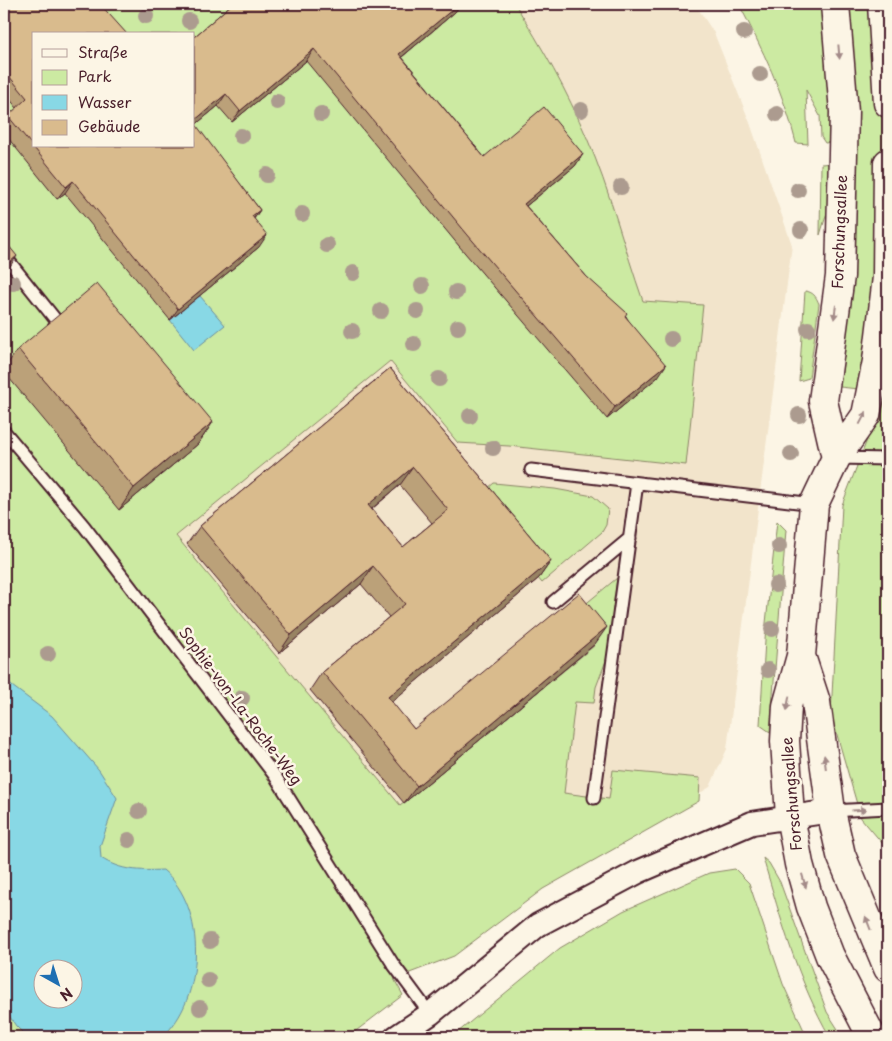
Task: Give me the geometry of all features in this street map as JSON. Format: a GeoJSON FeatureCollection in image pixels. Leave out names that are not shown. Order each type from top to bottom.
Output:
{"type":"FeatureCollection","features":[{"type":"Feature","properties":{"kind":"street","name":"Forschungsallee"},"geometry":{"type":"LineString","coordinates":[[835,4],[844,112],[840,276],[823,401],[836,458]]}},
{"type":"Feature","properties":{"kind":"street"},"geometry":{"type":"LineString","coordinates":[[882,4],[888,103]]}},
{"type":"Feature","properties":{"kind":"street","name":"Forschungsallee"},"geometry":{"type":"LineString","coordinates":[[872,1037],[830,956],[811,907],[799,864],[790,816],[785,741],[787,706],[801,656],[814,504],[836,458],[866,415],[877,361],[887,277],[888,163]]}},
{"type":"Feature","properties":{"kind":"street","name":"Forschungsallee"},"geometry":{"type":"LineString","coordinates":[[801,656],[816,702],[830,811],[841,855],[888,968]]}},
{"type":"Feature","properties":{"kind":"street"},"geometry":{"type":"LineString","coordinates":[[396,1037],[430,1014],[538,925],[638,872],[752,823],[830,811]]}},
{"type":"Feature","properties":{"kind":"lane"},"geometry":{"type":"LineString","coordinates":[[4,255],[55,319]]}},
{"type":"Feature","properties":{"kind":"lane","name":"Sophie-von-La-Roche-Weg"},"geometry":{"type":"LineString","coordinates":[[4,431],[84,526],[275,776],[393,964],[430,1014]]}},
{"type":"Feature","properties":{"kind":"lane"},"geometry":{"type":"LineString","coordinates":[[836,458],[888,459]]}},
{"type":"Feature","properties":{"kind":"lane"},"geometry":{"type":"LineString","coordinates":[[530,470],[814,504]]}},
{"type":"Feature","properties":{"kind":"lane"},"geometry":{"type":"LineString","coordinates":[[594,798],[638,483]]}},
{"type":"Feature","properties":{"kind":"lane"},"geometry":{"type":"LineString","coordinates":[[552,602],[630,538]]}},
{"type":"Feature","properties":{"kind":"lane"},"geometry":{"type":"LineString","coordinates":[[830,811],[888,808]]}},
{"type":"Feature","properties":{"kind":"shaded area"},"geometry":{"type":"Polygon","coordinates":[[[4,4],[695,4],[714,33],[750,123],[792,245],[727,749],[710,787],[543,889],[4,1037],[4,4]]]}},
{"type":"Feature","properties":{"kind":"green space"},"geometry":{"type":"Polygon","coordinates":[[[4,4],[515,4],[554,70],[587,138],[610,199],[643,301],[703,305],[686,465],[509,446],[458,443],[390,361],[176,536],[400,805],[595,645],[571,616],[617,578],[607,658],[596,687],[594,703],[575,702],[564,793],[609,799],[613,770],[700,778],[699,801],[543,889],[454,956],[394,979],[403,995],[348,1037],[4,1037],[4,4]]]}},
{"type":"Feature","properties":{"kind":"green space"},"geometry":{"type":"Polygon","coordinates":[[[739,4],[888,4],[888,850],[861,818],[831,714],[842,505],[880,406],[858,389],[840,387],[853,285],[832,142],[825,143],[821,137],[820,116],[806,90],[808,144],[796,143],[779,89],[739,4]]]}},
{"type":"Feature","properties":{"kind":"green space"},"geometry":{"type":"Polygon","coordinates":[[[833,163],[830,203],[820,235],[821,164],[833,163]]]}},
{"type":"Feature","properties":{"kind":"green space"},"geometry":{"type":"Polygon","coordinates":[[[805,291],[814,295],[819,304],[809,378],[799,381],[805,291]]]}},
{"type":"Feature","properties":{"kind":"green space"},"geometry":{"type":"Polygon","coordinates":[[[494,483],[555,489],[593,496],[608,509],[606,525],[602,532],[542,583],[474,500],[494,483]]]}},
{"type":"Feature","properties":{"kind":"green space"},"geometry":{"type":"Polygon","coordinates":[[[777,521],[786,530],[770,732],[760,725],[766,623],[777,521]]]}},
{"type":"Feature","properties":{"kind":"green space"},"geometry":{"type":"Polygon","coordinates":[[[763,858],[769,863],[780,882],[827,1012],[843,1037],[830,1037],[799,972],[763,858]]]}},
{"type":"Feature","properties":{"kind":"green space"},"geometry":{"type":"Polygon","coordinates":[[[735,869],[749,883],[783,984],[807,1037],[452,1037],[560,948],[623,911],[709,873],[735,869]]]}},
{"type":"Feature","properties":{"kind":"water"},"geometry":{"type":"Polygon","coordinates":[[[200,296],[225,325],[194,350],[170,320],[200,296]]]}},
{"type":"Feature","properties":{"kind":"water"},"geometry":{"type":"Polygon","coordinates":[[[4,680],[52,716],[99,770],[117,798],[100,846],[101,858],[123,868],[163,870],[178,886],[188,906],[194,929],[195,954],[193,978],[187,1001],[176,1021],[162,1037],[27,1037],[16,1026],[4,1008],[4,680]]]}},
{"type":"Feature","properties":{"kind":"building"},"geometry":{"type":"Polygon","coordinates":[[[4,4],[100,4],[125,32],[32,32],[32,145],[8,116],[27,98],[4,70],[4,4]]]}},
{"type":"Feature","properties":{"kind":"building"},"geometry":{"type":"Polygon","coordinates":[[[232,4],[459,4],[399,54],[484,157],[544,107],[583,154],[524,204],[586,276],[627,313],[625,316],[666,365],[615,407],[467,234],[314,49],[240,111],[226,94],[195,120],[195,36],[232,4]]]}},
{"type":"Feature","properties":{"kind":"building"},"geometry":{"type":"Polygon","coordinates":[[[195,123],[260,210],[252,216],[267,235],[178,309],[73,181],[66,187],[34,148],[195,148],[195,123]]]}},
{"type":"Feature","properties":{"kind":"building"},"geometry":{"type":"Polygon","coordinates":[[[4,240],[17,256],[4,267],[4,240]]]}},
{"type":"Feature","properties":{"kind":"building"},"geometry":{"type":"Polygon","coordinates":[[[97,283],[213,422],[134,488],[18,349],[97,283]]]}},
{"type":"Feature","properties":{"kind":"building"},"geometry":{"type":"Polygon","coordinates":[[[390,368],[551,561],[388,697],[414,729],[579,593],[607,627],[417,786],[322,672],[405,604],[373,566],[291,635],[200,526],[390,368]],[[413,467],[368,505],[403,547],[448,510],[413,467]]]}}]}
